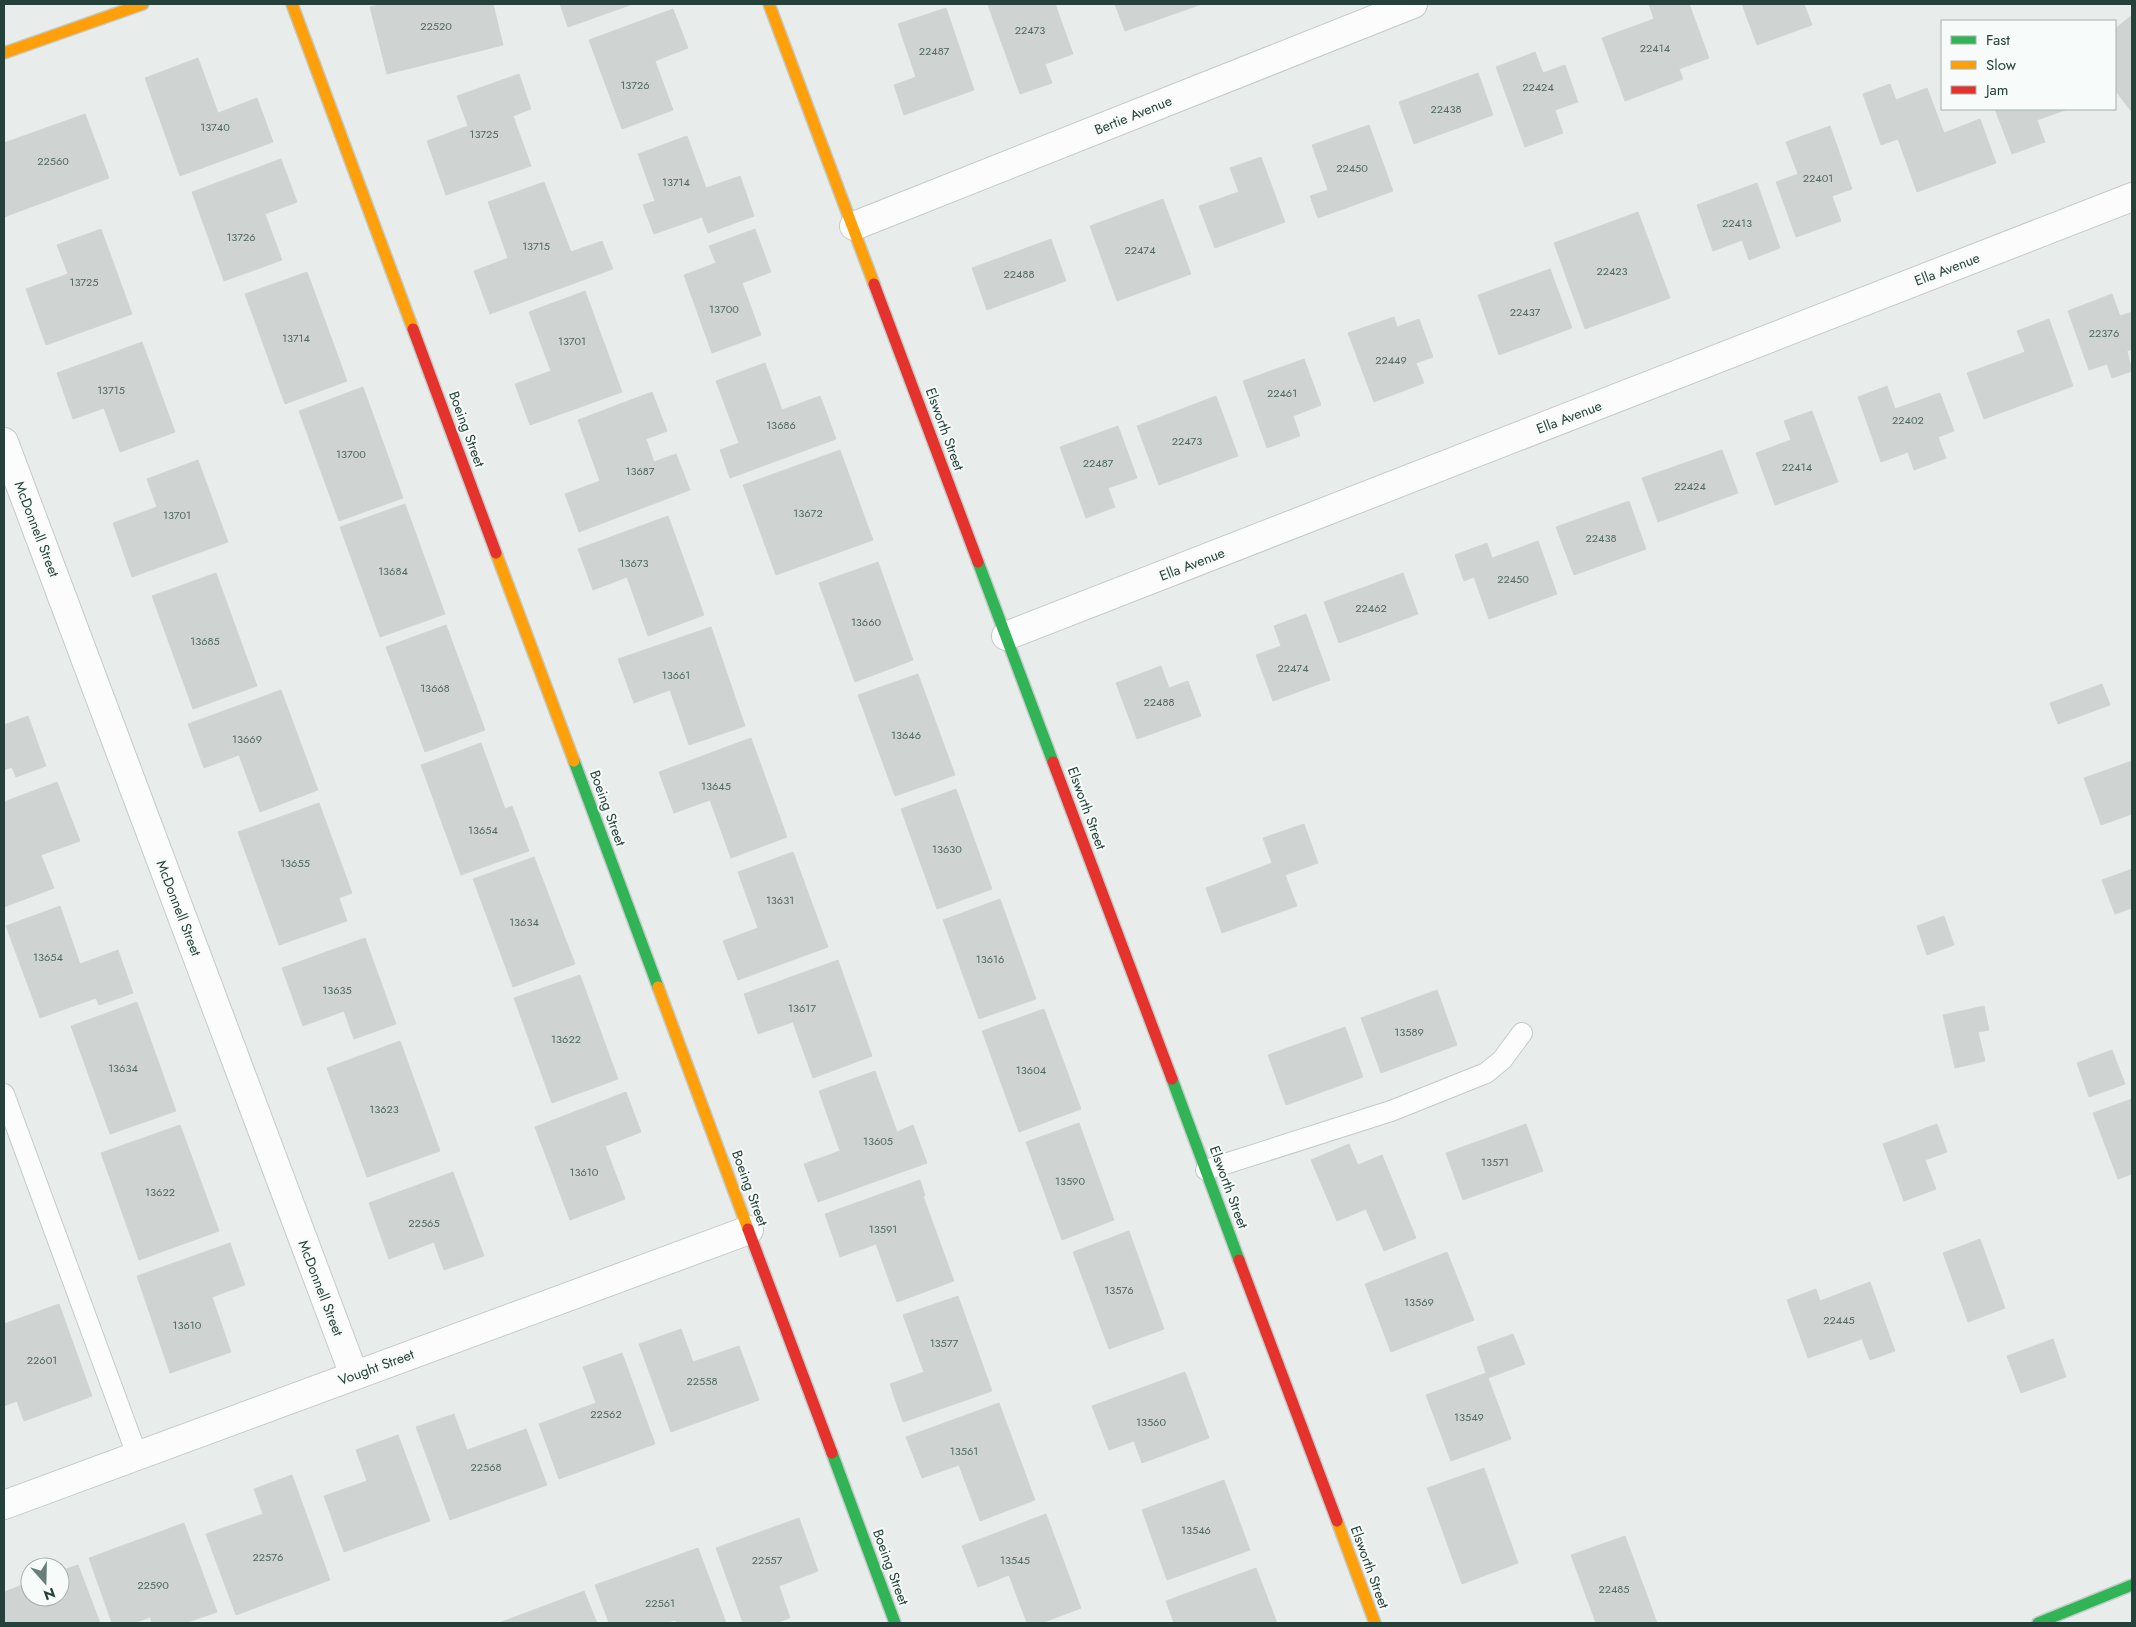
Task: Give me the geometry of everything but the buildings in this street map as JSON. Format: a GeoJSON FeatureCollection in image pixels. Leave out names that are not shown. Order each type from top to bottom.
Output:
{"type":"FeatureCollection","features":[{"type":"Feature","properties":{"kind":"street"},"geometry":{"type":"LineString","coordinates":[[4,53],[143,4]]}},
{"type":"Feature","properties":{"kind":"street","name":"Boeing Street"},"geometry":{"type":"LineString","coordinates":[[292,4],[895,1623]]}},
{"type":"Feature","properties":{"kind":"street","name":"Elsworth Street"},"geometry":{"type":"LineString","coordinates":[[769,4],[854,226],[1375,1623]]}},
{"type":"Feature","properties":{"kind":"street","name":"Bertie Avenue"},"geometry":{"type":"LineString","coordinates":[[854,226],[1413,4]]}},
{"type":"Feature","properties":{"kind":"street","name":"Ella Avenue"},"geometry":{"type":"LineString","coordinates":[[1006,636],[2132,197]]}},
{"type":"Feature","properties":{"kind":"street","name":"McDonnell Street"},"geometry":{"type":"LineString","coordinates":[[4,442],[354,1375]]}},
{"type":"Feature","properties":{"kind":"street","name":"Vought Street"},"geometry":{"type":"LineString","coordinates":[[4,1505],[750,1230]]}},
{"type":"Feature","properties":{"kind":"street"},"geometry":{"type":"LineString","coordinates":[[2038,1623],[2132,1585]]}},
{"type":"Feature","properties":{"kind":"lane"},"geometry":{"type":"LineString","coordinates":[[1206,1170],[1390,1111],[1486,1073],[1502,1060],[1522,1033]]}},
{"type":"Feature","properties":{"kind":"lane"},"geometry":{"type":"LineString","coordinates":[[4,1094],[137,1455]]}},
{"type":"Feature","properties":{"kind":"traffic: fast"},"geometry":{"type":"LineString","coordinates":[[978,562],[1053,762]]}},
{"type":"Feature","properties":{"kind":"traffic: fast"},"geometry":{"type":"LineString","coordinates":[[574,761],[658,987]]}},
{"type":"Feature","properties":{"kind":"traffic: fast"},"geometry":{"type":"LineString","coordinates":[[1172,1079],[1239,1260]]}},
{"type":"Feature","properties":{"kind":"traffic: fast"},"geometry":{"type":"LineString","coordinates":[[832,1453],[895,1623]]}},
{"type":"Feature","properties":{"kind":"traffic: fast"},"geometry":{"type":"LineString","coordinates":[[2038,1623],[2132,1585]]}},
{"type":"Feature","properties":{"kind":"traffic: slow"},"geometry":{"type":"LineString","coordinates":[[4,53],[143,4]]}},
{"type":"Feature","properties":{"kind":"traffic: slow"},"geometry":{"type":"LineString","coordinates":[[292,4],[413,329]]}},
{"type":"Feature","properties":{"kind":"traffic: slow"},"geometry":{"type":"LineString","coordinates":[[769,4],[874,284]]}},
{"type":"Feature","properties":{"kind":"traffic: slow"},"geometry":{"type":"LineString","coordinates":[[496,553],[574,761]]}},
{"type":"Feature","properties":{"kind":"traffic: slow"},"geometry":{"type":"LineString","coordinates":[[658,987],[748,1229]]}},
{"type":"Feature","properties":{"kind":"traffic: slow"},"geometry":{"type":"LineString","coordinates":[[1337,1521],[1375,1623]]}},
{"type":"Feature","properties":{"kind":"traffic: jam"},"geometry":{"type":"LineString","coordinates":[[874,284],[978,562]]}},
{"type":"Feature","properties":{"kind":"traffic: jam"},"geometry":{"type":"LineString","coordinates":[[413,329],[496,553]]}},
{"type":"Feature","properties":{"kind":"traffic: jam"},"geometry":{"type":"LineString","coordinates":[[1053,762],[1172,1079]]}},
{"type":"Feature","properties":{"kind":"traffic: jam"},"geometry":{"type":"LineString","coordinates":[[748,1229],[832,1453]]}},
{"type":"Feature","properties":{"kind":"traffic: jam"},"geometry":{"type":"LineString","coordinates":[[1239,1260],[1337,1521]]}}]}
